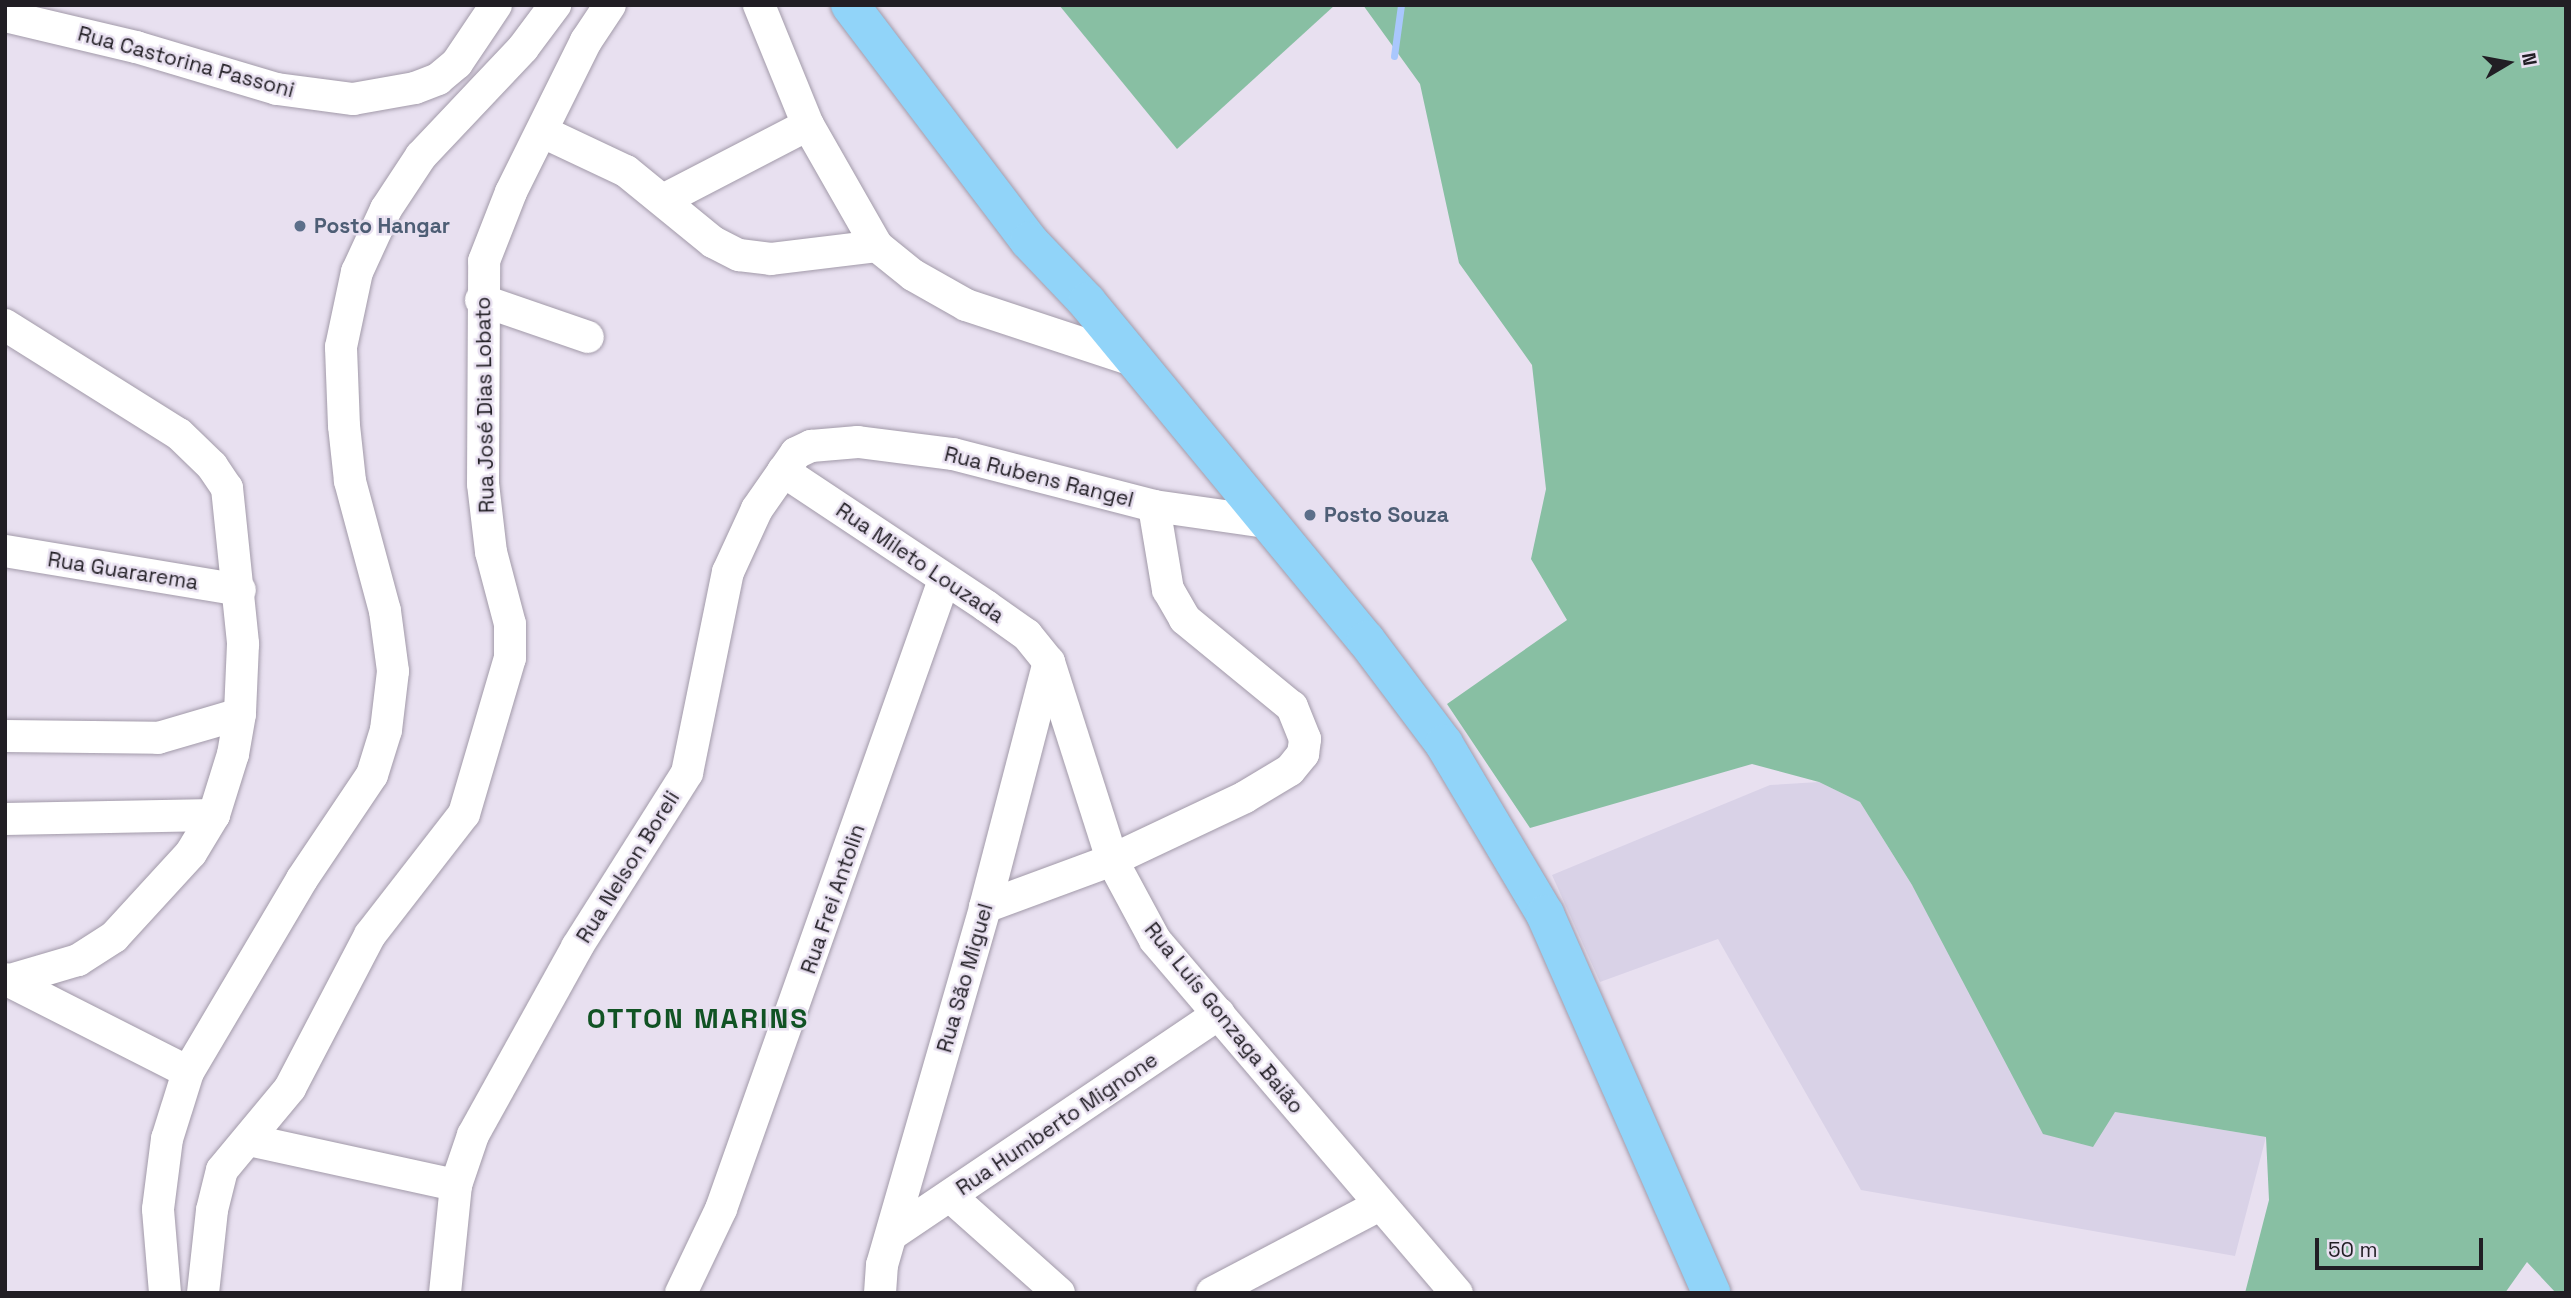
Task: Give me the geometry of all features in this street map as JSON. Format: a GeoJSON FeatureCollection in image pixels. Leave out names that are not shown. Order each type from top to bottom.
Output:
{"type":"FeatureCollection","features":[{"type":"Feature","properties":{"kind":"highway"},"geometry":{"type":"LineString","coordinates":[[850,5],[1030,241],[1135,362],[1366,640],[1444,744],[1545,914],[1711,1293]]}},
{"type":"Feature","properties":{"kind":"street"},"geometry":{"type":"LineString","coordinates":[[164,1293],[158,1209],[167,1139],[188,1072],[302,879],[372,775],[386,730],[393,671],[385,611],[350,481],[344,426],[341,347],[357,272],[386,209],[421,156],[523,48],[555,5]]}},
{"type":"Feature","properties":{"kind":"street","name":"Rua José Dias Lobato"},"geometry":{"type":"LineString","coordinates":[[203,1293],[212,1210],[222,1170],[290,1088],[315,1047],[370,935],[464,814],[510,658],[510,624],[491,552],[483,484],[481,300],[484,261],[511,192],[586,41],[610,5]]}},
{"type":"Feature","properties":{"kind":"street"},"geometry":{"type":"LineString","coordinates":[[759,5],[808,125],[877,246],[913,275],[966,305],[1135,362]]}},
{"type":"Feature","properties":{"kind":"street","name":"Rua Castorina Passoni"},"geometry":{"type":"LineString","coordinates":[[5,16],[136,47],[277,89],[353,99],[415,88],[438,79],[457,63],[486,9]]}},
{"type":"Feature","properties":{"kind":"street"},"geometry":{"type":"LineString","coordinates":[[665,199],[808,125]]}},
{"type":"Feature","properties":{"kind":"street"},"geometry":{"type":"LineString","coordinates":[[543,132],[626,171],[665,199],[713,242],[739,255],[771,259],[877,246]]}},
{"type":"Feature","properties":{"kind":"street"},"geometry":{"type":"LineString","coordinates":[[481,300],[588,337]]}},
{"type":"Feature","properties":{"kind":"street"},"geometry":{"type":"LineString","coordinates":[[5,325],[179,434],[212,466],[227,488],[240,590],[240,714],[214,815],[191,853],[114,936],[78,960],[8,980]]}},
{"type":"Feature","properties":{"kind":"street","name":"Rua Rubens Rangel"},"geometry":{"type":"LineString","coordinates":[[811,446],[858,442],[953,454],[1154,506],[1266,522]]}},
{"type":"Feature","properties":{"kind":"street","name":"Rua Nelson Boreli"},"geometry":{"type":"LineString","coordinates":[[444,1293],[456,1185],[473,1135],[577,947],[687,773],[728,572],[757,509],[796,453],[811,446]]}},
{"type":"Feature","properties":{"kind":"street","name":"Rua Mileto Louzada"},"geometry":{"type":"LineString","coordinates":[[783,471],[1027,635],[1049,662]]}},
{"type":"Feature","properties":{"kind":"street"},"geometry":{"type":"LineString","coordinates":[[985,907],[1112,860],[1245,797],[1290,770],[1303,754],[1305,738],[1292,707],[1185,619],[1168,590],[1154,506]]}},
{"type":"Feature","properties":{"kind":"street","name":"Rua Guararema"},"geometry":{"type":"LineString","coordinates":[[5,551],[240,590]]}},
{"type":"Feature","properties":{"kind":"street","name":"Rua Frei Antolin"},"geometry":{"type":"LineString","coordinates":[[681,1293],[721,1209],[944,580]]}},
{"type":"Feature","properties":{"kind":"street","name":"Rua Luís Gonzaga Baião"},"geometry":{"type":"LineString","coordinates":[[1049,662],[1112,860],[1155,940],[1378,1206],[1457,1293]]}},
{"type":"Feature","properties":{"kind":"street","name":"Rua São Miguel"},"geometry":{"type":"LineString","coordinates":[[880,1293],[882,1265],[894,1233],[985,907],[1049,662]]}},
{"type":"Feature","properties":{"kind":"street"},"geometry":{"type":"LineString","coordinates":[[5,736],[158,738],[240,714]]}},
{"type":"Feature","properties":{"kind":"street"},"geometry":{"type":"LineString","coordinates":[[5,818],[214,815]]}},
{"type":"Feature","properties":{"kind":"street"},"geometry":{"type":"LineString","coordinates":[[8,980],[188,1072]]}},
{"type":"Feature","properties":{"kind":"street","name":"Rua Humberto Mignone"},"geometry":{"type":"LineString","coordinates":[[894,1233],[1219,1014]]}},
{"type":"Feature","properties":{"kind":"street"},"geometry":{"type":"LineString","coordinates":[[249,1140],[456,1185]]}},
{"type":"Feature","properties":{"kind":"street"},"geometry":{"type":"LineString","coordinates":[[950,1196],[1059,1293]]}},
{"type":"Feature","properties":{"kind":"street"},"geometry":{"type":"LineString","coordinates":[[1212,1293],[1378,1206]]}},
{"type":"Feature","properties":{"kind":"shaded area"},"geometry":{"type":"Polygon","coordinates":[[[1819,782],[1860,802],[1912,885],[2115,1112],[2266,1137],[2235,1256],[1861,1190],[1718,939],[1600,982],[1552,875],[1770,785],[1819,782]]]}},
{"type":"Feature","properties":{"kind":"green space"},"geometry":{"type":"Polygon","coordinates":[[[1059,5],[1335,5],[1177,149],[1059,5]]]}},
{"type":"Feature","properties":{"kind":"green space"},"geometry":{"type":"Polygon","coordinates":[[[1363,5],[2566,5],[2566,1293],[2556,1293],[2527,1262],[2505,1293],[2245,1293],[2269,1200],[2266,1137],[2115,1112],[2093,1147],[2043,1134],[1912,885],[1860,802],[1819,782],[1752,764],[1530,828],[1447,704],[1567,620],[1531,559],[1546,489],[1532,365],[1459,263],[1420,84],[1363,5]]]}},
{"type":"Feature","properties":{"kind":"waterway"},"geometry":{"type":"LineString","coordinates":[[1394,56],[1401,5]]}},
{"type":"Feature","properties":{"kind":"place","name":"Posto Hangar"},"geometry":{"type":"Point","coordinates":[300,226]}},
{"type":"Feature","properties":{"kind":"place","name":"Posto Souza"},"geometry":{"type":"Point","coordinates":[1310,515]}},
{"type":"Feature","properties":{"kind":"district","name":"OTTON MARINS"},"geometry":{"type":"Point","coordinates":[698,1018]}}]}
